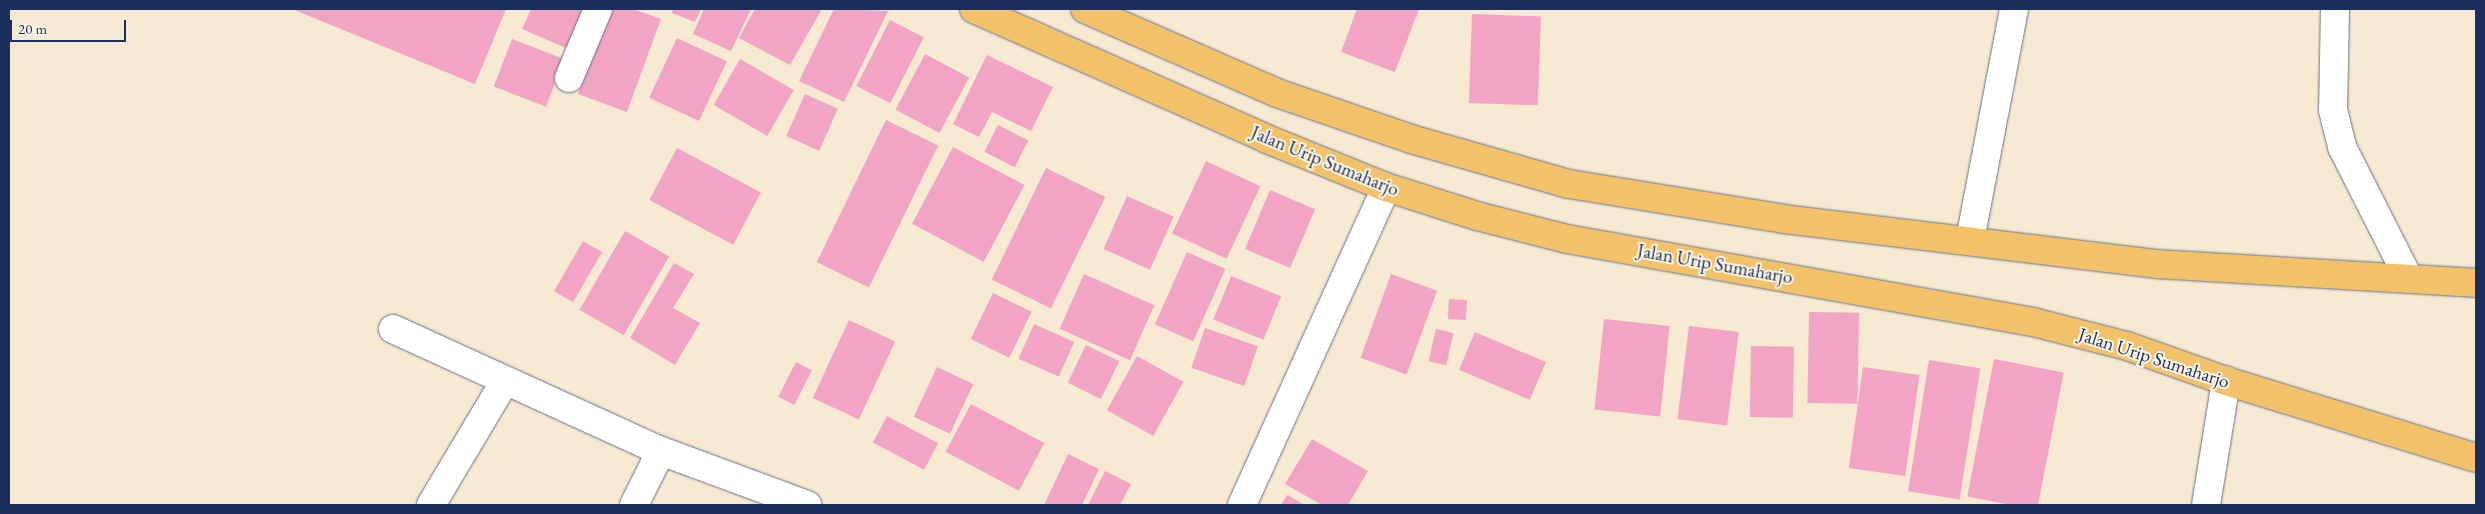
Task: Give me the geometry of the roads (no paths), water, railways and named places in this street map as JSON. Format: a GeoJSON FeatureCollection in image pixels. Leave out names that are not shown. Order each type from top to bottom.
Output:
{"type":"FeatureCollection","features":[{"type":"Feature","properties":{"kind":"highway","name":"Jalan Urip Sumaharjo"},"geometry":{"type":"LineString","coordinates":[[974,9],[1128,80],[1386,187],[1567,239],[2034,322],[2127,346],[2226,382],[2476,458]]}},
{"type":"Feature","properties":{"kind":"highway"},"geometry":{"type":"LineString","coordinates":[[1085,9],[1277,93],[1411,139],[1569,184],[1682,204],[2158,264],[2476,283]]}},
{"type":"Feature","properties":{"kind":"street"},"geometry":{"type":"LineString","coordinates":[[569,78],[598,9]]}},
{"type":"Feature","properties":{"kind":"street"},"geometry":{"type":"LineString","coordinates":[[1970,240],[2014,9]]}},
{"type":"Feature","properties":{"kind":"street"},"geometry":{"type":"LineString","coordinates":[[2335,9],[2333,110],[2342,147],[2409,279]]}},
{"type":"Feature","properties":{"kind":"street"},"geometry":{"type":"LineString","coordinates":[[1242,505],[1386,187]]}},
{"type":"Feature","properties":{"kind":"street"},"geometry":{"type":"LineString","coordinates":[[393,328],[661,451],[807,505]]}},
{"type":"Feature","properties":{"kind":"street"},"geometry":{"type":"LineString","coordinates":[[431,505],[505,381]]}},
{"type":"Feature","properties":{"kind":"street"},"geometry":{"type":"LineString","coordinates":[[2206,505],[2226,382]]}},
{"type":"Feature","properties":{"kind":"street"},"geometry":{"type":"LineString","coordinates":[[634,505],[661,451]]}}]}
